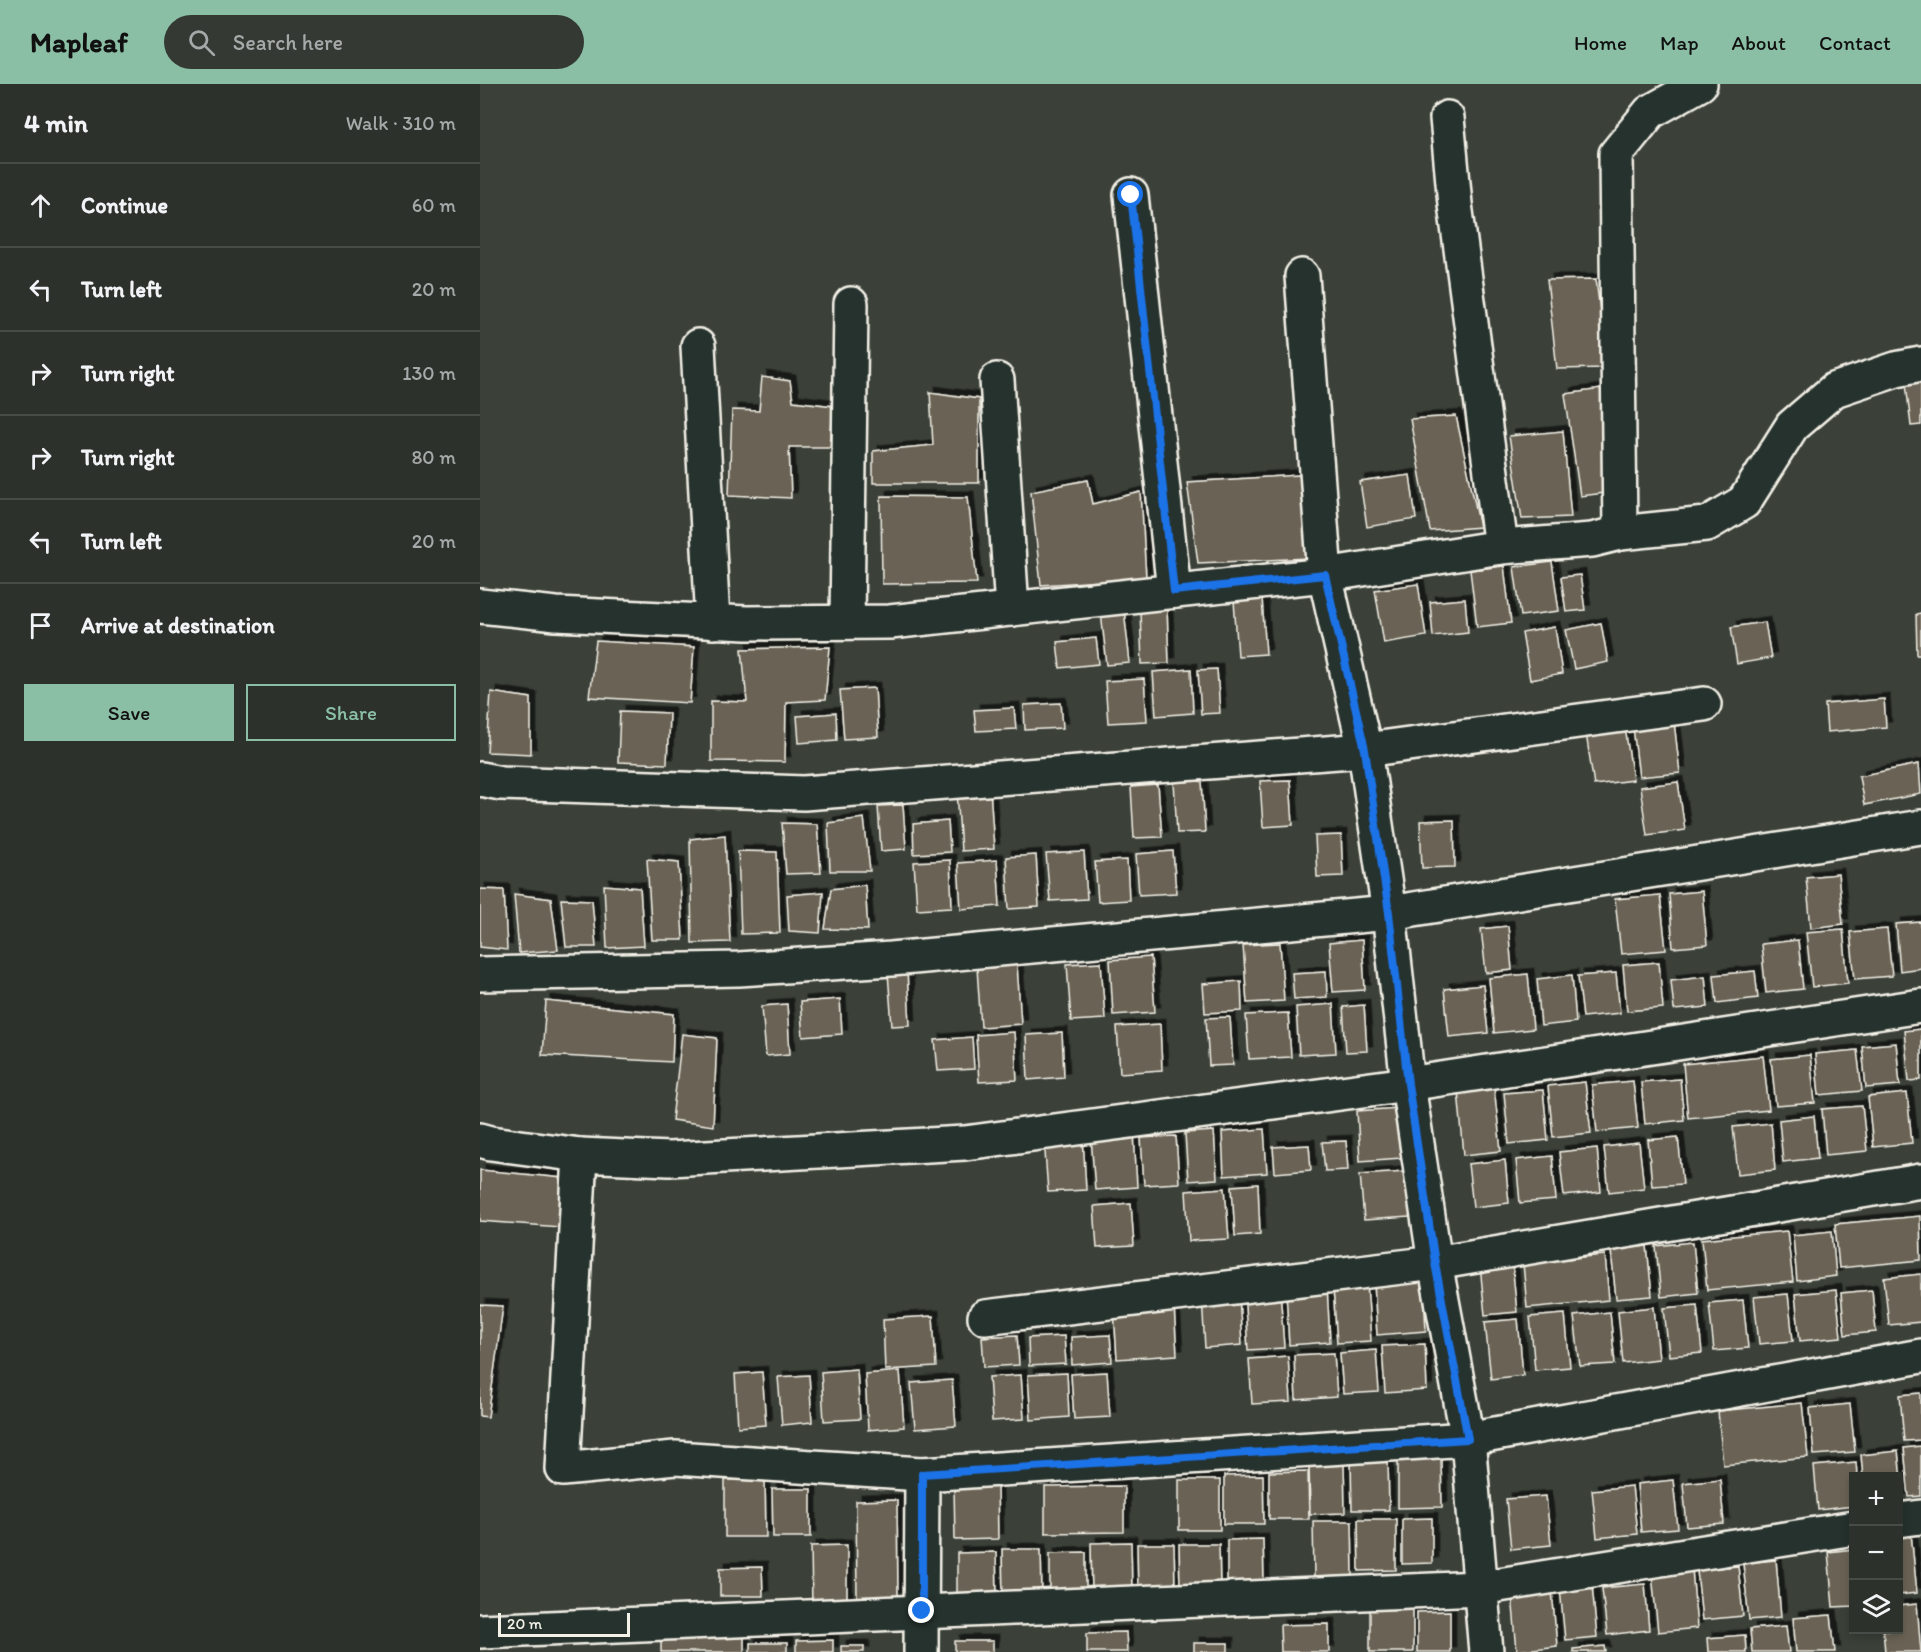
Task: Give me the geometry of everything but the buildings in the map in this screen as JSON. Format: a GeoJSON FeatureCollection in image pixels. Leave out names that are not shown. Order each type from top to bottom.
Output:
{"type":"FeatureCollection","features":[{"type":"Feature","properties":{"kind":"street"},"geometry":{"type":"LineString","coordinates":[[1620,533],[1616,154],[1650,112],[1700,84]]}},
{"type":"Feature","properties":{"kind":"street"},"geometry":{"type":"LineString","coordinates":[[1447,118],[1455,204],[1502,547]]}},
{"type":"Feature","properties":{"kind":"street"},"geometry":{"type":"LineString","coordinates":[[1131,195],[1174,591]]}},
{"type":"Feature","properties":{"kind":"street"},"geometry":{"type":"LineString","coordinates":[[1302,276],[1325,575],[1365,750],[1389,913],[1408,1084],[1435,1263],[1468,1439],[1486,1652]]}},
{"type":"Feature","properties":{"kind":"street"},"geometry":{"type":"LineString","coordinates":[[847,622],[851,304]]}},
{"type":"Feature","properties":{"kind":"street"},"geometry":{"type":"LineString","coordinates":[[698,346],[713,622]]}},
{"type":"Feature","properties":{"kind":"street"},"geometry":{"type":"LineString","coordinates":[[480,606],[555,614],[713,622],[890,622],[1325,575],[1502,547],[1592,540],[1620,533],[1707,524],[1744,502],[1792,426],[1834,390],[1896,369],[1921,364]]}},
{"type":"Feature","properties":{"kind":"street"},"geometry":{"type":"LineString","coordinates":[[998,380],[1012,609]]}},
{"type":"Feature","properties":{"kind":"street"},"geometry":{"type":"LineString","coordinates":[[480,779],[501,783],[804,794],[1365,750],[1704,704]]}},
{"type":"Feature","properties":{"kind":"street"},"geometry":{"type":"LineString","coordinates":[[480,974],[774,967],[891,959],[1389,913],[1921,828]]}},
{"type":"Feature","properties":{"kind":"street"},"geometry":{"type":"LineString","coordinates":[[480,1140],[580,1155],[669,1159],[965,1143],[1408,1084],[1921,1006]]}},
{"type":"Feature","properties":{"kind":"street"},"geometry":{"type":"LineString","coordinates":[[580,1155],[563,1469],[675,1458],[922,1474],[1468,1439],[1921,1356]]}},
{"type":"Feature","properties":{"kind":"street"},"geometry":{"type":"LineString","coordinates":[[986,1317],[1435,1263],[1921,1181]]}},
{"type":"Feature","properties":{"kind":"street"},"geometry":{"type":"LineString","coordinates":[[921,1652],[922,1474]]}},
{"type":"Feature","properties":{"kind":"street"},"geometry":{"type":"LineString","coordinates":[[1903,1519],[1921,1517]]}},
{"type":"Feature","properties":{"kind":"street"},"geometry":{"type":"LineString","coordinates":[[480,1630],[1480,1588],[1849,1529]]}},
{"type":"Feature","properties":{"kind":"route"},"geometry":{"type":"LineString","coordinates":[[922,1611],[922,1474],[1468,1439],[1435,1263],[1408,1084],[1389,913],[1365,750],[1325,575],[1174,591],[1131,195]]}}]}
